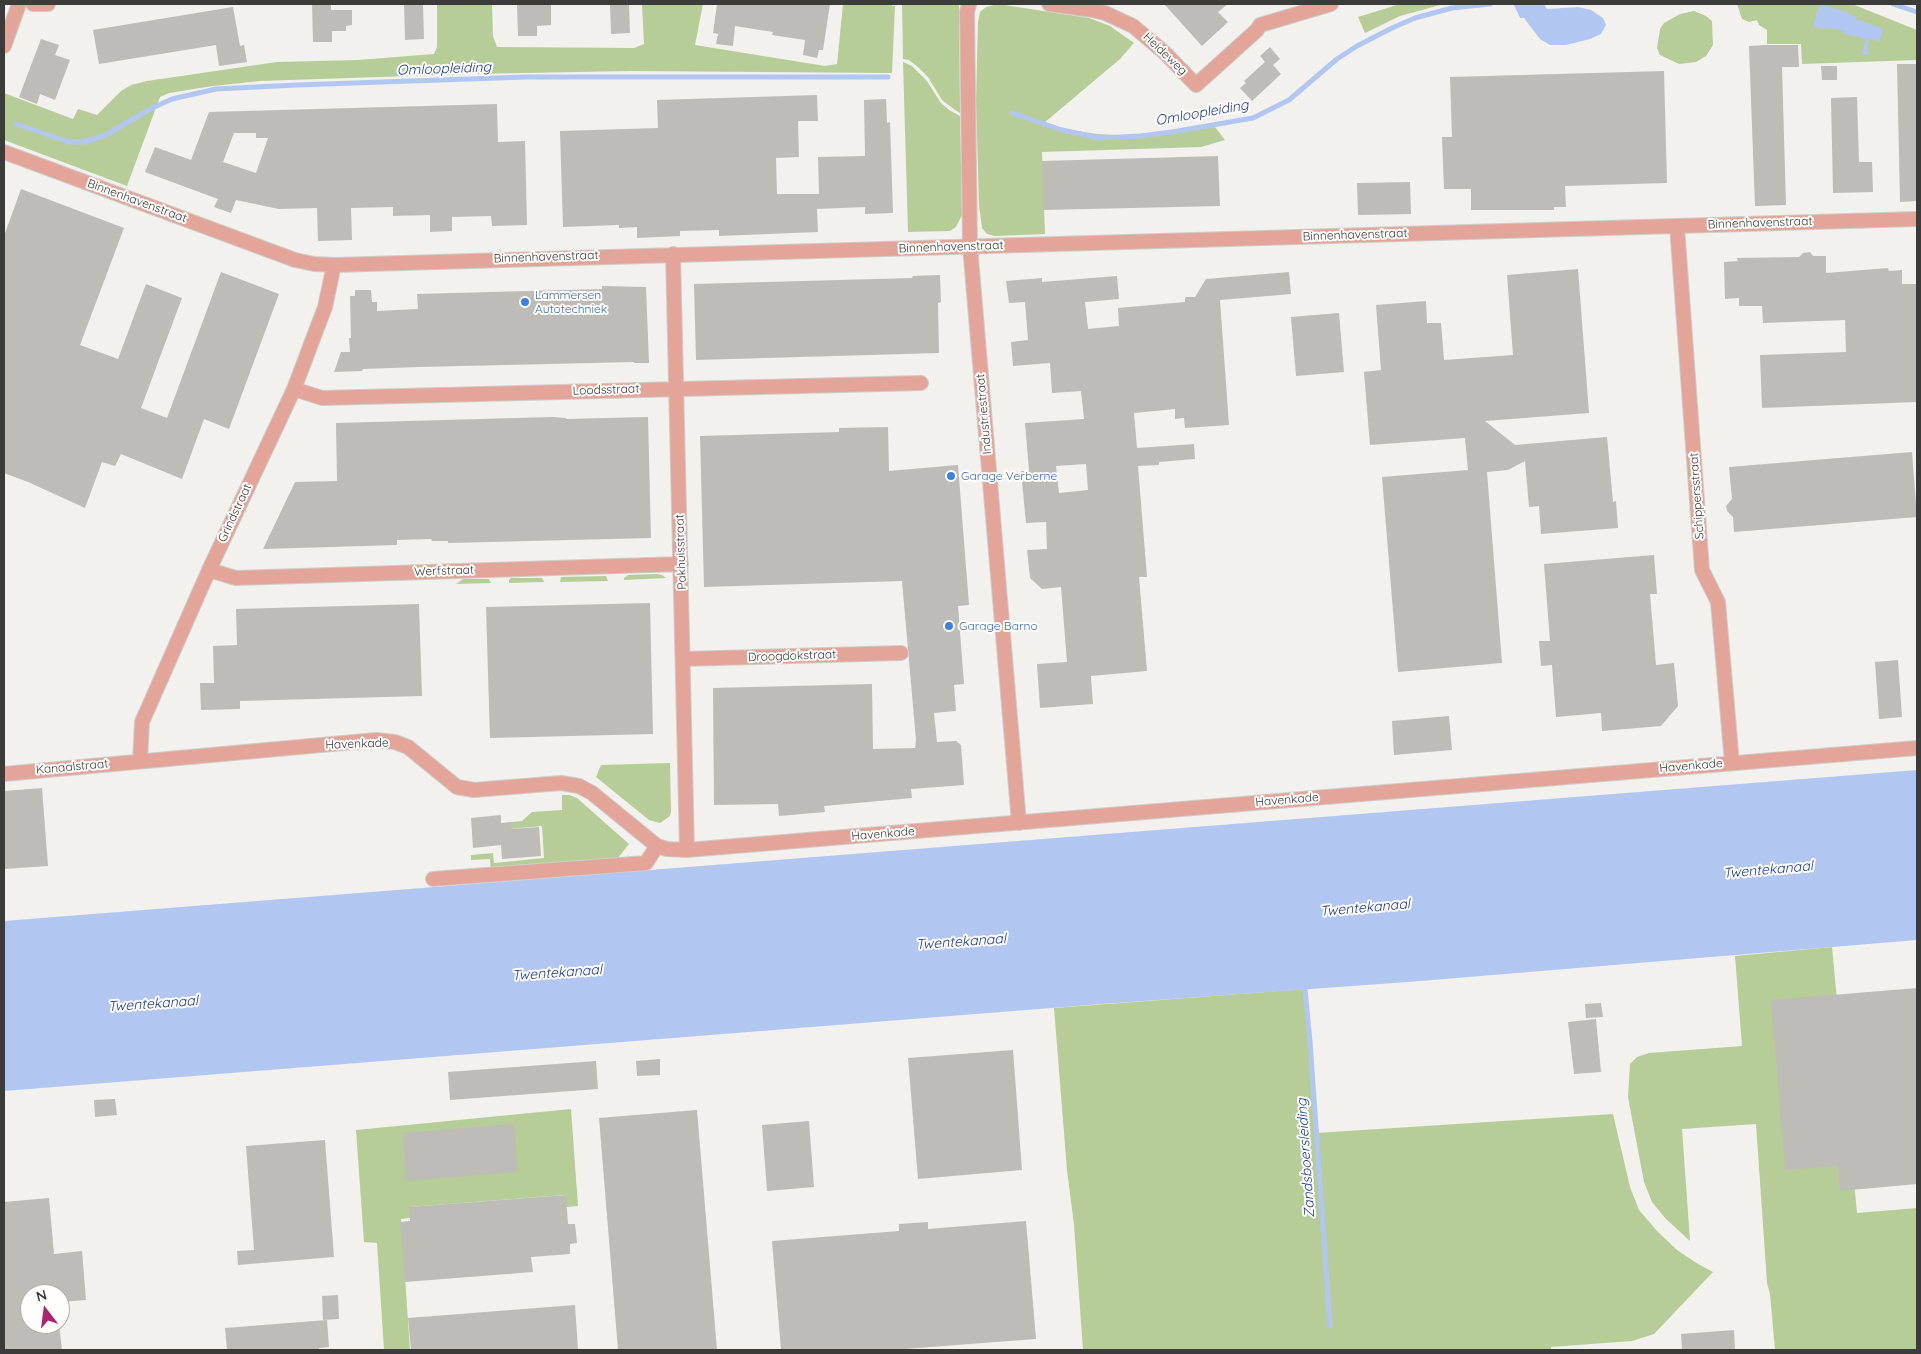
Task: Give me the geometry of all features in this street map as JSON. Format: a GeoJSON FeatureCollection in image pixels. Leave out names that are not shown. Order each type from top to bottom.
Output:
{"type":"FeatureCollection","features":[{"type":"Feature","properties":{"kind":"street"},"geometry":{"type":"LineString","coordinates":[[4,46],[18,4]]}},
{"type":"Feature","properties":{"kind":"street"},"geometry":{"type":"LineString","coordinates":[[33,4],[48,4]]}},
{"type":"Feature","properties":{"kind":"street","name":"Industriestraat"},"geometry":{"type":"LineString","coordinates":[[969,4],[970,246],[1019,823]]}},
{"type":"Feature","properties":{"kind":"street","name":"Heideweg"},"geometry":{"type":"LineString","coordinates":[[1049,4],[1092,10],[1106,8],[1147,36],[1196,85],[1260,25],[1325,5]]}},
{"type":"Feature","properties":{"kind":"street","name":"Binnenhavenstraat"},"geometry":{"type":"LineString","coordinates":[[4,152],[295,260],[314,264],[334,265],[1917,218]]}},
{"type":"Feature","properties":{"kind":"street","name":"Schippersstraat"},"geometry":{"type":"LineString","coordinates":[[1677,226],[1702,570],[1718,602],[1732,762]]}},
{"type":"Feature","properties":{"kind":"street","name":"Pakhuisstraat"},"geometry":{"type":"LineString","coordinates":[[673,254],[688,850]]}},
{"type":"Feature","properties":{"kind":"street","name":"Grindstraat"},"geometry":{"type":"LineString","coordinates":[[140,761],[142,722],[208,570],[294,389],[325,307],[334,265]]}},
{"type":"Feature","properties":{"kind":"street","name":"Loodsstraat"},"geometry":{"type":"LineString","coordinates":[[294,389],[322,398],[921,383]]}},
{"type":"Feature","properties":{"kind":"street","name":"Werfstraat"},"geometry":{"type":"LineString","coordinates":[[208,570],[236,578],[681,564]]}},
{"type":"Feature","properties":{"kind":"street","name":"Droogdokstraat"},"geometry":{"type":"LineString","coordinates":[[683,659],[901,653]]}},
{"type":"Feature","properties":{"kind":"street","name":"Havenkade"},"geometry":{"type":"LineString","coordinates":[[140,761],[369,741],[395,742],[408,747],[457,787],[474,790],[561,783],[579,786],[592,793],[657,846],[668,849],[688,850],[1917,748]]}},
{"type":"Feature","properties":{"kind":"street","name":"Kanaalstraat"},"geometry":{"type":"LineString","coordinates":[[4,774],[140,761]]}},
{"type":"Feature","properties":{"kind":"street"},"geometry":{"type":"LineString","coordinates":[[432,878],[646,863],[657,846]]}},
{"type":"Feature","properties":{"kind":"green space"},"geometry":{"type":"Polygon","coordinates":[[[437,4],[492,4],[493,36],[497,47],[634,48],[644,44],[642,4],[703,4],[695,45],[825,66],[837,64],[843,4],[882,4],[895,6],[892,73],[632,71],[469,74],[260,81],[213,86],[169,93],[160,97],[127,186],[4,140],[4,93],[73,119],[78,109],[97,115],[121,91],[131,85],[147,81],[277,62],[358,60],[434,54],[437,47],[437,4]]]}},
{"type":"Feature","properties":{"kind":"green space"},"geometry":{"type":"Polygon","coordinates":[[[902,4],[959,4],[960,113],[942,100],[928,77],[919,68],[909,60],[903,59],[902,4]]]}},
{"type":"Feature","properties":{"kind":"green space"},"geometry":{"type":"Polygon","coordinates":[[[998,4],[1089,18],[1110,26],[1134,43],[1120,59],[1044,123],[1065,129],[1097,134],[1134,136],[1167,134],[1215,127],[1225,140],[1201,147],[1042,152],[1045,234],[995,236],[987,234],[982,228],[979,205],[976,101],[978,22],[980,12],[986,7],[998,4]]]}},
{"type":"Feature","properties":{"kind":"green space"},"geometry":{"type":"Polygon","coordinates":[[[1400,4],[1444,4],[1400,16],[1365,33],[1358,17],[1400,4]]]}},
{"type":"Feature","properties":{"kind":"green space"},"geometry":{"type":"Polygon","coordinates":[[[1737,4],[1852,4],[1917,30],[1917,60],[1802,64],[1801,44],[1767,44],[1767,30],[1759,25],[1757,20],[1749,22],[1742,19],[1737,4]]]}},
{"type":"Feature","properties":{"kind":"green space"},"geometry":{"type":"Polygon","coordinates":[[[1694,11],[1712,21],[1713,45],[1706,56],[1696,62],[1679,64],[1660,55],[1657,48],[1660,29],[1664,23],[1680,14],[1694,11]]]}},
{"type":"Feature","properties":{"kind":"green space"},"geometry":{"type":"Polygon","coordinates":[[[903,62],[912,66],[927,81],[941,103],[960,116],[962,215],[956,227],[950,231],[908,232],[903,62]]]}},
{"type":"Feature","properties":{"kind":"green space"},"geometry":{"type":"Polygon","coordinates":[[[657,574],[666,578],[624,580],[628,575],[657,574]]]}},
{"type":"Feature","properties":{"kind":"green space"},"geometry":{"type":"Polygon","coordinates":[[[606,576],[608,581],[560,582],[561,577],[606,576]]]}},
{"type":"Feature","properties":{"kind":"green space"},"geometry":{"type":"Polygon","coordinates":[[[511,578],[542,578],[544,582],[509,583],[511,578]]]}},
{"type":"Feature","properties":{"kind":"green space"},"geometry":{"type":"Polygon","coordinates":[[[463,579],[489,579],[491,583],[456,584],[463,579]]]}},
{"type":"Feature","properties":{"kind":"green space"},"geometry":{"type":"Polygon","coordinates":[[[670,763],[671,812],[670,816],[660,823],[649,820],[596,777],[601,765],[670,763]]]}},
{"type":"Feature","properties":{"kind":"green space"},"geometry":{"type":"Polygon","coordinates":[[[562,795],[577,798],[629,844],[614,863],[491,873],[490,859],[471,860],[471,855],[493,853],[494,863],[544,858],[542,826],[511,829],[511,822],[522,821],[532,812],[562,810],[562,795]]]}},
{"type":"Feature","properties":{"kind":"green space"},"geometry":{"type":"Polygon","coordinates":[[[1832,947],[1857,1213],[1917,1208],[1917,1350],[1775,1350],[1770,1294],[1767,1283],[1756,1124],[1682,1129],[1690,1241],[1666,1219],[1652,1202],[1644,1182],[1628,1097],[1630,1064],[1637,1057],[1649,1053],[1742,1046],[1735,956],[1832,947]]]}},
{"type":"Feature","properties":{"kind":"green space"},"geometry":{"type":"Polygon","coordinates":[[[1305,989],[1316,1133],[1613,1114],[1630,1187],[1639,1210],[1677,1250],[1713,1272],[1654,1334],[1632,1341],[1551,1347],[1551,1350],[1083,1350],[1074,1225],[1067,1170],[1054,1008],[1305,989]]]}},
{"type":"Feature","properties":{"kind":"green space"},"geometry":{"type":"Polygon","coordinates":[[[571,1109],[578,1206],[566,1207],[565,1195],[410,1207],[410,1218],[401,1219],[410,1350],[384,1350],[377,1243],[364,1242],[356,1130],[571,1109]]]}},
{"type":"Feature","properties":{"kind":"water"},"geometry":{"type":"Polygon","coordinates":[[[1544,4],[1547,9],[1578,7],[1591,10],[1603,18],[1606,25],[1601,34],[1590,39],[1566,45],[1550,45],[1540,39],[1524,18],[1520,18],[1514,5],[1544,4]]]}},
{"type":"Feature","properties":{"kind":"water"},"geometry":{"type":"Polygon","coordinates":[[[1822,5],[1843,11],[1856,17],[1856,19],[1883,29],[1880,41],[1868,39],[1868,55],[1862,55],[1866,39],[1844,34],[1843,31],[1813,27],[1818,8],[1822,5]]]}},
{"type":"Feature","properties":{"kind":"water","name":"Twentekanaal"},"geometry":{"type":"Polygon","coordinates":[[[1917,770],[1917,940],[1408,982],[1102,1004],[4,1091],[4,921],[1917,770]]]}},
{"type":"Feature","properties":{"kind":"building"},"geometry":{"type":"Polygon","coordinates":[[[312,4],[331,4],[331,10],[352,10],[352,25],[346,26],[346,31],[332,31],[332,42],[313,42],[312,4]]]}},
{"type":"Feature","properties":{"kind":"building"},"geometry":{"type":"Polygon","coordinates":[[[404,4],[423,4],[424,39],[405,40],[404,4]]]}},
{"type":"Feature","properties":{"kind":"building"},"geometry":{"type":"Polygon","coordinates":[[[517,4],[551,5],[551,25],[537,26],[537,36],[518,36],[517,4]]]}},
{"type":"Feature","properties":{"kind":"building"},"geometry":{"type":"Polygon","coordinates":[[[610,4],[629,4],[630,33],[611,34],[610,4]]]}},
{"type":"Feature","properties":{"kind":"building"},"geometry":{"type":"Polygon","coordinates":[[[717,4],[830,4],[823,50],[819,50],[817,58],[803,55],[805,40],[772,35],[773,32],[735,26],[733,46],[716,44],[718,34],[713,33],[717,4]]]}},
{"type":"Feature","properties":{"kind":"building"},"geometry":{"type":"Polygon","coordinates":[[[1164,4],[1228,4],[1218,12],[1228,22],[1202,46],[1164,4]]]}},
{"type":"Feature","properties":{"kind":"building"},"geometry":{"type":"Polygon","coordinates":[[[233,7],[240,46],[244,45],[247,62],[219,66],[216,45],[99,64],[93,30],[233,7]]]}},
{"type":"Feature","properties":{"kind":"building"},"geometry":{"type":"Polygon","coordinates":[[[41,39],[59,45],[55,55],[70,60],[55,100],[40,94],[37,104],[19,97],[41,39]]]}},
{"type":"Feature","properties":{"kind":"building"},"geometry":{"type":"Polygon","coordinates":[[[1798,45],[1799,67],[1782,67],[1786,205],[1755,206],[1749,46],[1798,45]]]}},
{"type":"Feature","properties":{"kind":"building"},"geometry":{"type":"Polygon","coordinates":[[[1270,47],[1280,59],[1273,65],[1281,74],[1252,101],[1240,88],[1246,83],[1244,81],[1265,62],[1260,56],[1270,47]]]}},
{"type":"Feature","properties":{"kind":"building"},"geometry":{"type":"Polygon","coordinates":[[[1897,64],[1917,64],[1917,201],[1900,202],[1897,64]]]}},
{"type":"Feature","properties":{"kind":"building"},"geometry":{"type":"Polygon","coordinates":[[[1821,66],[1837,66],[1837,80],[1822,80],[1821,66]]]}},
{"type":"Feature","properties":{"kind":"building"},"geometry":{"type":"Polygon","coordinates":[[[1664,71],[1667,183],[1565,186],[1566,207],[1554,207],[1554,210],[1471,210],[1471,189],[1444,189],[1442,137],[1452,137],[1450,77],[1664,71]]]}},
{"type":"Feature","properties":{"kind":"building"},"geometry":{"type":"Polygon","coordinates":[[[817,95],[818,121],[798,121],[799,157],[776,158],[777,194],[819,194],[818,157],[865,156],[864,100],[886,99],[887,123],[890,122],[893,213],[865,214],[865,207],[817,209],[818,232],[719,236],[719,230],[680,231],[680,236],[637,238],[637,227],[619,228],[619,225],[563,227],[560,131],[658,128],[657,100],[817,95]]]}},
{"type":"Feature","properties":{"kind":"building"},"geometry":{"type":"Polygon","coordinates":[[[1857,97],[1859,162],[1872,162],[1873,192],[1833,193],[1831,98],[1857,97]]]}},
{"type":"Feature","properties":{"kind":"building"},"geometry":{"type":"Polygon","coordinates":[[[497,104],[498,142],[525,141],[527,225],[492,226],[491,216],[452,217],[452,231],[430,232],[430,215],[393,216],[393,207],[351,208],[352,240],[318,241],[317,208],[279,209],[236,200],[231,213],[214,207],[218,199],[145,172],[155,147],[191,160],[209,112],[497,104]],[[234,133],[223,162],[256,173],[268,138],[256,138],[256,133],[234,133]]]}},
{"type":"Feature","properties":{"kind":"building"},"geometry":{"type":"Polygon","coordinates":[[[1218,156],[1220,206],[1043,210],[1042,161],[1218,156]]]}},
{"type":"Feature","properties":{"kind":"building"},"geometry":{"type":"Polygon","coordinates":[[[1410,182],[1411,214],[1358,215],[1357,183],[1410,182]]]}},
{"type":"Feature","properties":{"kind":"building"},"geometry":{"type":"Polygon","coordinates":[[[21,189],[124,228],[80,345],[118,359],[146,284],[182,298],[141,408],[167,418],[221,272],[279,294],[229,429],[204,419],[182,479],[121,454],[115,466],[102,462],[85,508],[4,473],[4,236],[21,189]]]}},
{"type":"Feature","properties":{"kind":"building"},"geometry":{"type":"Polygon","coordinates":[[[1810,252],[1813,256],[1826,256],[1826,273],[1888,268],[1889,271],[1902,270],[1902,284],[1917,284],[1917,402],[1762,408],[1760,355],[1846,352],[1845,320],[1763,323],[1762,306],[1739,306],[1739,298],[1725,299],[1724,262],[1738,261],[1737,258],[1799,257],[1803,253],[1810,252]]]}},
{"type":"Feature","properties":{"kind":"building"},"geometry":{"type":"Polygon","coordinates":[[[1578,269],[1589,413],[1485,421],[1515,445],[1607,437],[1613,502],[1616,501],[1618,528],[1541,534],[1539,506],[1529,507],[1525,461],[1508,470],[1487,472],[1502,663],[1398,672],[1382,477],[1468,470],[1465,438],[1370,445],[1364,372],[1381,370],[1376,305],[1426,301],[1427,323],[1441,323],[1444,360],[1513,355],[1507,275],[1578,269]]]}},
{"type":"Feature","properties":{"kind":"building"},"geometry":{"type":"Polygon","coordinates":[[[1289,272],[1291,294],[1220,300],[1229,425],[1185,428],[1184,418],[1175,419],[1175,409],[1134,413],[1137,448],[1194,444],[1195,459],[1159,462],[1159,465],[1138,466],[1147,577],[1139,577],[1147,671],[1091,676],[1093,704],[1040,708],[1037,664],[1067,662],[1061,587],[1042,589],[1030,578],[1027,550],[1047,549],[1046,522],[1026,523],[1021,471],[1029,471],[1025,423],[1084,419],[1081,391],[1052,393],[1050,363],[1013,366],[1011,342],[1028,340],[1025,302],[1009,303],[1006,281],[1042,278],[1042,282],[1117,276],[1119,299],[1085,302],[1088,329],[1119,326],[1118,308],[1185,302],[1185,297],[1195,297],[1206,279],[1289,272]],[[1086,464],[1056,466],[1059,493],[1088,490],[1086,464]]]}},
{"type":"Feature","properties":{"kind":"building"},"geometry":{"type":"Polygon","coordinates":[[[940,275],[941,302],[938,303],[939,353],[696,360],[694,284],[912,278],[913,276],[940,275]]]}},
{"type":"Feature","properties":{"kind":"building"},"geometry":{"type":"Polygon","coordinates":[[[602,286],[646,287],[649,363],[419,367],[334,372],[341,352],[350,352],[350,296],[355,296],[355,290],[371,290],[372,302],[377,302],[377,311],[418,309],[417,294],[602,289],[602,286]]]}},
{"type":"Feature","properties":{"kind":"building"},"geometry":{"type":"Polygon","coordinates":[[[1339,313],[1344,372],[1296,376],[1291,317],[1339,313]]]}},
{"type":"Feature","properties":{"kind":"building"},"geometry":{"type":"Polygon","coordinates":[[[552,417],[566,419],[648,417],[651,538],[448,543],[448,541],[432,541],[431,539],[397,540],[397,545],[263,549],[295,482],[337,481],[336,423],[552,417]]]}},
{"type":"Feature","properties":{"kind":"building"},"geometry":{"type":"Polygon","coordinates":[[[888,427],[889,471],[958,465],[969,605],[958,606],[964,684],[954,685],[956,711],[934,713],[937,742],[956,741],[961,745],[964,785],[911,789],[912,798],[824,806],[825,812],[779,816],[778,804],[714,805],[713,688],[872,684],[873,749],[915,748],[916,740],[902,581],[704,587],[700,436],[839,432],[839,428],[888,427]]]}},
{"type":"Feature","properties":{"kind":"building"},"geometry":{"type":"Polygon","coordinates":[[[1912,452],[1917,517],[1734,532],[1733,517],[1727,511],[1726,506],[1732,499],[1729,467],[1912,452]]]}},
{"type":"Feature","properties":{"kind":"building"},"geometry":{"type":"Polygon","coordinates":[[[1654,555],[1657,594],[1650,594],[1656,665],[1674,663],[1678,706],[1661,726],[1602,731],[1601,713],[1556,717],[1552,665],[1541,666],[1539,641],[1550,641],[1544,564],[1654,555]]]}},
{"type":"Feature","properties":{"kind":"building"},"geometry":{"type":"Polygon","coordinates":[[[650,603],[653,734],[490,738],[486,607],[650,603]]]}},
{"type":"Feature","properties":{"kind":"building"},"geometry":{"type":"Polygon","coordinates":[[[419,604],[422,696],[240,701],[240,709],[201,710],[200,683],[214,683],[213,646],[237,645],[236,609],[419,604]]]}},
{"type":"Feature","properties":{"kind":"building"},"geometry":{"type":"Polygon","coordinates":[[[1898,660],[1902,717],[1879,719],[1875,662],[1898,660]]]}},
{"type":"Feature","properties":{"kind":"building"},"geometry":{"type":"Polygon","coordinates":[[[1449,716],[1452,750],[1394,755],[1392,721],[1449,716]]]}},
{"type":"Feature","properties":{"kind":"building"},"geometry":{"type":"Polygon","coordinates":[[[42,788],[48,866],[4,869],[4,791],[42,788]]]}},
{"type":"Feature","properties":{"kind":"building"},"geometry":{"type":"Polygon","coordinates":[[[501,815],[501,823],[511,822],[511,829],[539,827],[541,856],[502,859],[501,845],[473,848],[471,818],[501,815]]]}},
{"type":"Feature","properties":{"kind":"building"},"geometry":{"type":"Polygon","coordinates":[[[1917,988],[1917,1184],[1840,1191],[1838,1166],[1785,1170],[1771,1000],[1917,988]]]}},
{"type":"Feature","properties":{"kind":"building"},"geometry":{"type":"Polygon","coordinates":[[[1601,1003],[1603,1017],[1586,1018],[1585,1004],[1601,1003]]]}},
{"type":"Feature","properties":{"kind":"building"},"geometry":{"type":"Polygon","coordinates":[[[1596,1019],[1601,1072],[1574,1074],[1568,1022],[1596,1019]]]}},
{"type":"Feature","properties":{"kind":"building"},"geometry":{"type":"Polygon","coordinates":[[[1013,1050],[1022,1170],[918,1179],[908,1058],[1013,1050]]]}},
{"type":"Feature","properties":{"kind":"building"},"geometry":{"type":"Polygon","coordinates":[[[660,1059],[660,1075],[637,1076],[636,1061],[660,1059]]]}},
{"type":"Feature","properties":{"kind":"building"},"geometry":{"type":"Polygon","coordinates":[[[596,1061],[598,1089],[450,1100],[448,1072],[596,1061]]]}},
{"type":"Feature","properties":{"kind":"building"},"geometry":{"type":"Polygon","coordinates":[[[115,1099],[117,1115],[95,1117],[94,1100],[115,1099]]]}},
{"type":"Feature","properties":{"kind":"building"},"geometry":{"type":"Polygon","coordinates":[[[697,1110],[717,1350],[618,1350],[599,1118],[697,1110]]]}},
{"type":"Feature","properties":{"kind":"building"},"geometry":{"type":"Polygon","coordinates":[[[809,1121],[814,1187],[767,1191],[762,1125],[809,1121]]]}},
{"type":"Feature","properties":{"kind":"building"},"geometry":{"type":"Polygon","coordinates":[[[514,1124],[518,1172],[406,1181],[403,1133],[514,1124]]]}},
{"type":"Feature","properties":{"kind":"building"},"geometry":{"type":"Polygon","coordinates":[[[325,1140],[334,1257],[238,1265],[237,1251],[254,1250],[246,1146],[325,1140]]]}},
{"type":"Feature","properties":{"kind":"building"},"geometry":{"type":"Polygon","coordinates":[[[566,1195],[568,1224],[575,1224],[577,1243],[570,1244],[570,1254],[531,1257],[533,1272],[405,1282],[400,1222],[410,1221],[409,1207],[566,1195]]]}},
{"type":"Feature","properties":{"kind":"building"},"geometry":{"type":"Polygon","coordinates":[[[49,1198],[54,1254],[82,1251],[86,1300],[70,1301],[70,1284],[20,1284],[20,1334],[60,1334],[62,1350],[4,1350],[4,1202],[49,1198]]]}},
{"type":"Feature","properties":{"kind":"building"},"geometry":{"type":"Polygon","coordinates":[[[1026,1221],[1036,1339],[891,1350],[781,1350],[772,1241],[899,1231],[899,1224],[928,1222],[928,1229],[1026,1221]]]}},
{"type":"Feature","properties":{"kind":"building"},"geometry":{"type":"Polygon","coordinates":[[[338,1295],[339,1319],[323,1320],[322,1296],[338,1295]]]}},
{"type":"Feature","properties":{"kind":"building"},"geometry":{"type":"Polygon","coordinates":[[[575,1305],[578,1350],[411,1350],[408,1318],[575,1305]]]}},
{"type":"Feature","properties":{"kind":"building"},"geometry":{"type":"Polygon","coordinates":[[[327,1320],[329,1347],[319,1348],[319,1350],[227,1350],[225,1328],[327,1320]]]}},
{"type":"Feature","properties":{"kind":"building"},"geometry":{"type":"Polygon","coordinates":[[[1734,1330],[1735,1350],[1682,1350],[1681,1334],[1734,1330]]]}},
{"type":"Feature","properties":{"kind":"waterway","name":"Omloopleiding"},"geometry":{"type":"LineString","coordinates":[[1012,113],[1062,130],[1099,138],[1172,132],[1253,118],[1289,100],[1337,59],[1357,46],[1392,28],[1415,18],[1452,8],[1490,4]]}},
{"type":"Feature","properties":{"kind":"waterway","name":"Omloopleiding"},"geometry":{"type":"LineString","coordinates":[[1893,4],[1917,12]]}},
{"type":"Feature","properties":{"kind":"waterway","name":"Omloopleiding"},"geometry":{"type":"LineString","coordinates":[[16,124],[69,142],[84,142],[106,135],[150,109],[172,99],[216,89],[526,77],[888,77]]}},
{"type":"Feature","properties":{"kind":"waterway","name":"Zandsboersleiding"},"geometry":{"type":"LineString","coordinates":[[1305,989],[1330,1326]]}},
{"type":"Feature","properties":{"kind":"place","name":"Lammersen Autotechniek"},"geometry":{"type":"Point","coordinates":[525,302]}},
{"type":"Feature","properties":{"kind":"place","name":"Garage Verberne"},"geometry":{"type":"Point","coordinates":[951,476]}},
{"type":"Feature","properties":{"kind":"place","name":"Garage Barno"},"geometry":{"type":"Point","coordinates":[949,626]}}]}
